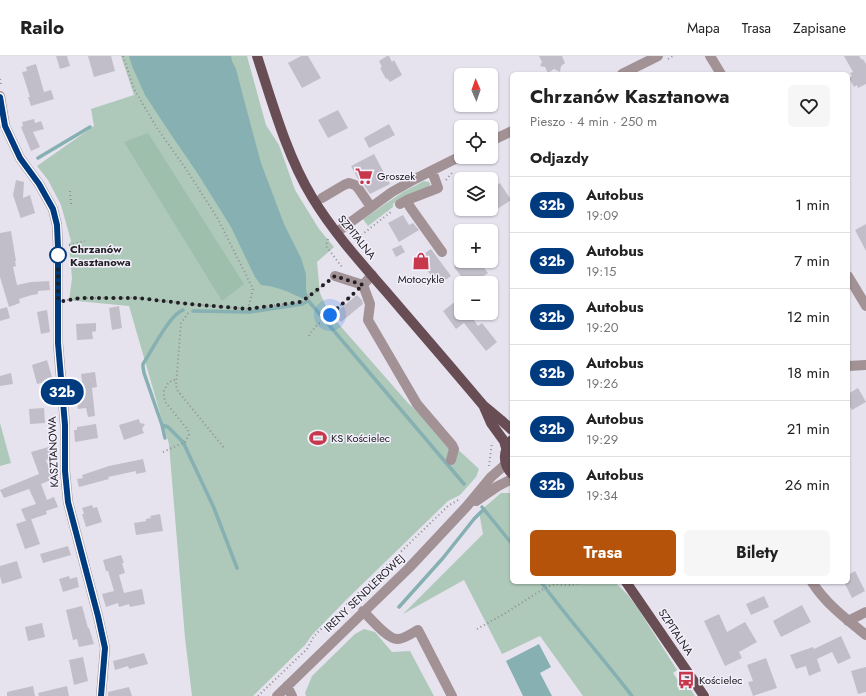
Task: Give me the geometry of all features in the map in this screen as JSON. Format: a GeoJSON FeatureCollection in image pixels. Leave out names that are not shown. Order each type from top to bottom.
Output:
{"type":"FeatureCollection","features":[{"type":"Feature","properties":{"kind":"main road","name":"SZPITALNA"},"geometry":{"type":"LineString","coordinates":[[257,56],[292,156],[311,196],[333,234],[372,275],[483,405],[510,428]]}},
{"type":"Feature","properties":{"kind":"main road","name":"SZPITALNA"},"geometry":{"type":"LineString","coordinates":[[483,405],[491,423],[504,441],[509,444]]}},
{"type":"Feature","properties":{"kind":"main road"},"geometry":{"type":"LineString","coordinates":[[509,444],[505,458],[506,464],[510,471]]}},
{"type":"Feature","properties":{"kind":"main road","name":"SZPITALNA"},"geometry":{"type":"LineString","coordinates":[[627,584],[704,696]]}},
{"type":"Feature","properties":{"kind":"street"},"geometry":{"type":"LineString","coordinates":[[626,72],[658,56]]}},
{"type":"Feature","properties":{"kind":"street"},"geometry":{"type":"LineString","coordinates":[[710,56],[720,72]]}},
{"type":"Feature","properties":{"kind":"street","name":"KASZTANOWA"},"geometry":{"type":"LineString","coordinates":[[0,96],[5,126],[20,158],[39,184],[53,209],[57,225],[58,343],[65,425],[66,486],[68,502],[105,648],[101,696]]}},
{"type":"Feature","properties":{"kind":"street"},"geometry":{"type":"LineString","coordinates":[[498,138],[510,132]]}},
{"type":"Feature","properties":{"kind":"street"},"geometry":{"type":"LineString","coordinates":[[333,234],[392,192],[454,160]]}},
{"type":"Feature","properties":{"kind":"street"},"geometry":{"type":"LineString","coordinates":[[432,171],[438,188],[403,202],[410,207],[442,252]]}},
{"type":"Feature","properties":{"kind":"street"},"geometry":{"type":"LineString","coordinates":[[322,198],[350,183],[358,188],[371,207]]}},
{"type":"Feature","properties":{"kind":"street"},"geometry":{"type":"LineString","coordinates":[[363,285],[372,275]]}},
{"type":"Feature","properties":{"kind":"street"},"geometry":{"type":"LineString","coordinates":[[335,276],[363,285]]}},
{"type":"Feature","properties":{"kind":"street"},"geometry":{"type":"LineString","coordinates":[[850,279],[866,306]]}},
{"type":"Feature","properties":{"kind":"street"},"geometry":{"type":"LineString","coordinates":[[363,285],[370,304],[368,320],[417,404],[452,445],[454,449],[451,460]]}},
{"type":"Feature","properties":{"kind":"street"},"geometry":{"type":"LineString","coordinates":[[850,366],[866,365]]}},
{"type":"Feature","properties":{"kind":"street"},"geometry":{"type":"LineString","coordinates":[[464,502],[506,464]]}},
{"type":"Feature","properties":{"kind":"street"},"geometry":{"type":"LineString","coordinates":[[464,502],[510,480]]}},
{"type":"Feature","properties":{"kind":"street","name":"IRENY SENDLEROWEJ"},"geometry":{"type":"LineString","coordinates":[[277,696],[409,568],[464,502]]}},
{"type":"Feature","properties":{"kind":"street"},"geometry":{"type":"LineString","coordinates":[[813,584],[828,603],[866,636]]}},
{"type":"Feature","properties":{"kind":"street"},"geometry":{"type":"LineString","coordinates":[[363,611],[388,636],[393,639],[400,639],[418,630],[452,696]]}},
{"type":"Feature","properties":{"kind":"street"},"geometry":{"type":"LineString","coordinates":[[848,620],[866,612]]}},
{"type":"Feature","properties":{"kind":"street"},"geometry":{"type":"LineString","coordinates":[[287,686],[292,696]]}},
{"type":"Feature","properties":{"kind":"path"},"geometry":{"type":"LineString","coordinates":[[124,56],[134,89],[157,128],[186,169],[218,219],[253,289],[248,309]]}},
{"type":"Feature","properties":{"kind":"path"},"geometry":{"type":"LineString","coordinates":[[70,190],[71,204]]}},
{"type":"Feature","properties":{"kind":"path"},"geometry":{"type":"LineString","coordinates":[[357,238],[391,212]]}},
{"type":"Feature","properties":{"kind":"path"},"geometry":{"type":"LineString","coordinates":[[58,300],[64,301],[80,298],[138,298],[248,309],[300,302],[309,297],[343,268],[326,246],[333,234]]}},
{"type":"Feature","properties":{"kind":"path"},"geometry":{"type":"LineString","coordinates":[[69,246],[85,241]]}},
{"type":"Feature","properties":{"kind":"path"},"geometry":{"type":"LineString","coordinates":[[309,336],[317,325],[363,285]]}},
{"type":"Feature","properties":{"kind":"path"},"geometry":{"type":"LineString","coordinates":[[188,313],[181,323],[176,385],[177,390],[225,449]]}},
{"type":"Feature","properties":{"kind":"path"},"geometry":{"type":"LineString","coordinates":[[163,452],[182,444],[189,435],[188,430],[166,403],[164,397],[164,391],[168,383],[173,380],[177,380]]}},
{"type":"Feature","properties":{"kind":"path"},"geometry":{"type":"LineString","coordinates":[[488,467],[492,439]]}},
{"type":"Feature","properties":{"kind":"path"},"geometry":{"type":"LineString","coordinates":[[258,696],[307,649],[314,636],[448,506],[464,502]]}},
{"type":"Feature","properties":{"kind":"path"},"geometry":{"type":"LineString","coordinates":[[477,629],[549,586],[556,584],[576,584]]}},
{"type":"Feature","properties":{"kind":"shaded area"},"geometry":{"type":"Polygon","coordinates":[[[121,56],[247,56],[266,125],[279,145],[295,190],[319,229],[334,247],[317,262],[320,293],[329,313],[408,403],[479,469],[476,477],[460,495],[448,501],[346,600],[312,635],[305,645],[253,696],[192,696],[185,638],[169,444],[129,306],[69,301],[72,278],[69,245],[71,241],[61,205],[48,180],[37,166],[94,126],[91,109],[134,95],[121,56]]]}},
{"type":"Feature","properties":{"kind":"shaded area"},"geometry":{"type":"Polygon","coordinates":[[[129,56],[231,56],[236,69],[261,163],[284,224],[301,258],[306,274],[306,290],[308,296],[304,299],[279,288],[261,285],[255,277],[231,227],[198,174],[145,95],[129,56]]]}},
{"type":"Feature","properties":{"kind":"shaded area"},"geometry":{"type":"Polygon","coordinates":[[[148,133],[244,284],[222,301],[124,142],[148,133]]]}},
{"type":"Feature","properties":{"kind":"shaded area"},"geometry":{"type":"Polygon","coordinates":[[[424,181],[429,182],[430,186],[403,197],[393,204],[393,207],[368,226],[363,219],[403,192],[424,181]]]}},
{"type":"Feature","properties":{"kind":"shaded area"},"geometry":{"type":"Polygon","coordinates":[[[0,423],[11,463],[0,466],[0,423]]]}},
{"type":"Feature","properties":{"kind":"shaded area"},"geometry":{"type":"Polygon","coordinates":[[[501,493],[510,493],[510,584],[617,584],[637,607],[677,670],[673,673],[681,685],[686,682],[695,696],[583,696],[540,636],[502,654],[464,580],[403,614],[483,534],[479,512],[501,493]]]}},
{"type":"Feature","properties":{"kind":"shaded area"},"geometry":{"type":"Polygon","coordinates":[[[364,629],[375,632],[392,652],[410,651],[434,696],[306,696],[305,693],[312,676],[355,634],[364,629]]]}},
{"type":"Feature","properties":{"kind":"shaded area"},"geometry":{"type":"Polygon","coordinates":[[[539,644],[551,667],[540,673],[552,696],[523,696],[506,661],[539,644]]]}},
{"type":"Feature","properties":{"kind":"building"},"geometry":{"type":"Polygon","coordinates":[[[56,56],[67,56],[70,66],[60,69],[56,56]]]}},
{"type":"Feature","properties":{"kind":"building"},"geometry":{"type":"Polygon","coordinates":[[[88,56],[111,56],[115,71],[94,77],[88,56]]]}},
{"type":"Feature","properties":{"kind":"building"},"geometry":{"type":"Polygon","coordinates":[[[301,56],[308,56],[321,78],[302,88],[288,63],[301,56]]]}},
{"type":"Feature","properties":{"kind":"building"},"geometry":{"type":"Polygon","coordinates":[[[389,56],[392,62],[394,60],[402,75],[390,82],[387,78],[386,79],[380,68],[382,67],[379,61],[389,56]]]}},
{"type":"Feature","properties":{"kind":"building"},"geometry":{"type":"Polygon","coordinates":[[[539,56],[562,56],[565,63],[561,66],[560,72],[554,69],[548,72],[545,67],[540,66],[542,62],[539,56]]]}},
{"type":"Feature","properties":{"kind":"building"},"geometry":{"type":"Polygon","coordinates":[[[844,56],[859,56],[862,60],[863,59],[866,64],[866,84],[858,88],[857,85],[854,87],[850,80],[852,76],[850,73],[853,72],[844,56]]]}},
{"type":"Feature","properties":{"kind":"building"},"geometry":{"type":"Polygon","coordinates":[[[36,64],[44,92],[51,90],[54,99],[31,106],[28,97],[30,97],[22,72],[27,71],[26,67],[36,64]]]}},
{"type":"Feature","properties":{"kind":"building"},"geometry":{"type":"Polygon","coordinates":[[[338,110],[348,128],[328,138],[318,120],[338,110]]]}},
{"type":"Feature","properties":{"kind":"building"},"geometry":{"type":"Polygon","coordinates":[[[34,119],[35,123],[41,121],[44,129],[33,132],[40,147],[31,151],[21,127],[23,126],[22,122],[34,119]]]}},
{"type":"Feature","properties":{"kind":"building"},"geometry":{"type":"Polygon","coordinates":[[[389,124],[395,135],[369,148],[364,138],[389,124]]]}},
{"type":"Feature","properties":{"kind":"building"},"geometry":{"type":"Polygon","coordinates":[[[374,154],[390,184],[370,194],[358,179],[351,166],[374,154]]]}},
{"type":"Feature","properties":{"kind":"building"},"geometry":{"type":"Polygon","coordinates":[[[16,180],[24,182],[23,198],[30,195],[35,213],[21,219],[13,195],[16,180]]]}},
{"type":"Feature","properties":{"kind":"building"},"geometry":{"type":"Polygon","coordinates":[[[500,183],[510,198],[510,201],[498,208],[498,184],[500,183]]]}},
{"type":"Feature","properties":{"kind":"building"},"geometry":{"type":"Polygon","coordinates":[[[403,215],[409,225],[413,223],[419,230],[399,242],[388,223],[403,215]]]}},
{"type":"Feature","properties":{"kind":"building"},"geometry":{"type":"Polygon","coordinates":[[[866,224],[866,251],[855,230],[866,224]]]}},
{"type":"Feature","properties":{"kind":"building"},"geometry":{"type":"Polygon","coordinates":[[[11,231],[16,261],[16,266],[13,267],[17,285],[31,282],[49,281],[50,290],[38,291],[38,294],[19,299],[20,303],[9,307],[0,277],[0,233],[11,231]]]}},
{"type":"Feature","properties":{"kind":"building"},"geometry":{"type":"Polygon","coordinates":[[[401,245],[405,252],[396,257],[392,249],[401,245]]]}},
{"type":"Feature","properties":{"kind":"building"},"geometry":{"type":"Polygon","coordinates":[[[431,249],[451,276],[438,285],[418,258],[431,249]]]}},
{"type":"Feature","properties":{"kind":"building"},"geometry":{"type":"Polygon","coordinates":[[[455,268],[484,268],[488,273],[484,276],[461,276],[455,268]]]}},
{"type":"Feature","properties":{"kind":"building"},"geometry":{"type":"Polygon","coordinates":[[[357,295],[362,300],[363,304],[341,322],[334,314],[357,295]]]}},
{"type":"Feature","properties":{"kind":"building"},"geometry":{"type":"Polygon","coordinates":[[[454,302],[454,320],[474,320],[478,326],[482,323],[497,342],[486,351],[464,323],[456,329],[443,311],[454,302]]]}},
{"type":"Feature","properties":{"kind":"building"},"geometry":{"type":"Polygon","coordinates":[[[119,306],[122,328],[112,330],[109,308],[119,306]]]}},
{"type":"Feature","properties":{"kind":"building"},"geometry":{"type":"Polygon","coordinates":[[[7,307],[10,318],[0,321],[0,309],[7,307]]]}},
{"type":"Feature","properties":{"kind":"building"},"geometry":{"type":"Polygon","coordinates":[[[47,310],[50,332],[41,334],[37,312],[47,310]]]}},
{"type":"Feature","properties":{"kind":"building"},"geometry":{"type":"Polygon","coordinates":[[[96,323],[96,331],[92,332],[93,339],[77,340],[76,324],[96,323]]]}},
{"type":"Feature","properties":{"kind":"building"},"geometry":{"type":"Polygon","coordinates":[[[47,360],[53,380],[37,384],[32,365],[47,360]]]}},
{"type":"Feature","properties":{"kind":"building"},"geometry":{"type":"Polygon","coordinates":[[[95,372],[97,387],[92,388],[95,416],[88,417],[86,408],[78,409],[77,404],[71,405],[70,396],[84,395],[81,374],[95,372]]]}},
{"type":"Feature","properties":{"kind":"building"},"geometry":{"type":"Polygon","coordinates":[[[11,373],[13,384],[0,386],[0,376],[11,373]]]}},
{"type":"Feature","properties":{"kind":"building"},"geometry":{"type":"Polygon","coordinates":[[[858,388],[866,402],[852,410],[850,407],[850,393],[858,388]]]}},
{"type":"Feature","properties":{"kind":"building"},"geometry":{"type":"Polygon","coordinates":[[[44,408],[45,423],[30,424],[29,409],[44,408]]]}},
{"type":"Feature","properties":{"kind":"building"},"geometry":{"type":"Polygon","coordinates":[[[139,419],[140,423],[145,424],[142,429],[144,433],[124,440],[119,425],[139,419]]]}},
{"type":"Feature","properties":{"kind":"building"},"geometry":{"type":"Polygon","coordinates":[[[96,424],[98,438],[75,442],[74,430],[77,430],[77,427],[96,424]]]}},
{"type":"Feature","properties":{"kind":"building"},"geometry":{"type":"Polygon","coordinates":[[[52,446],[56,456],[46,460],[53,479],[41,484],[47,500],[54,497],[58,507],[46,511],[47,514],[26,521],[21,509],[36,504],[29,489],[4,498],[0,490],[39,474],[31,452],[52,446]]]}},
{"type":"Feature","properties":{"kind":"building"},"geometry":{"type":"Polygon","coordinates":[[[143,459],[146,472],[136,474],[136,471],[108,477],[109,479],[79,487],[77,479],[83,478],[82,475],[109,466],[143,459]]]}},
{"type":"Feature","properties":{"kind":"building"},"geometry":{"type":"Polygon","coordinates":[[[92,505],[93,508],[97,507],[102,522],[86,527],[82,514],[84,514],[82,508],[92,505]]]}},
{"type":"Feature","properties":{"kind":"building"},"geometry":{"type":"Polygon","coordinates":[[[160,514],[163,531],[136,535],[134,523],[146,521],[146,519],[151,518],[150,516],[160,514]]]}},
{"type":"Feature","properties":{"kind":"building"},"geometry":{"type":"Polygon","coordinates":[[[31,519],[40,544],[25,549],[16,524],[31,519]]]}},
{"type":"Feature","properties":{"kind":"building"},"geometry":{"type":"Polygon","coordinates":[[[68,546],[71,555],[43,563],[40,554],[68,546]]]}},
{"type":"Feature","properties":{"kind":"building"},"geometry":{"type":"Polygon","coordinates":[[[121,555],[125,573],[119,575],[124,593],[142,589],[145,604],[130,607],[129,604],[119,607],[118,603],[106,607],[102,594],[114,591],[103,560],[121,555]]]}},
{"type":"Feature","properties":{"kind":"building"},"geometry":{"type":"Polygon","coordinates":[[[17,561],[22,578],[2,584],[0,566],[17,561]]]}},
{"type":"Feature","properties":{"kind":"building"},"geometry":{"type":"Polygon","coordinates":[[[855,571],[865,591],[852,598],[845,584],[850,584],[850,574],[855,571]]]}},
{"type":"Feature","properties":{"kind":"building"},"geometry":{"type":"Polygon","coordinates":[[[69,576],[70,579],[77,577],[79,587],[63,592],[59,579],[69,576]]]}},
{"type":"Feature","properties":{"kind":"building"},"geometry":{"type":"Polygon","coordinates":[[[764,596],[769,607],[751,615],[746,604],[764,596]]]}},
{"type":"Feature","properties":{"kind":"building"},"geometry":{"type":"Polygon","coordinates":[[[802,605],[811,622],[781,637],[773,621],[802,605]]]}},
{"type":"Feature","properties":{"kind":"building"},"geometry":{"type":"Polygon","coordinates":[[[82,606],[94,644],[79,647],[77,639],[73,640],[66,610],[82,606]]]}},
{"type":"Feature","properties":{"kind":"building"},"geometry":{"type":"Polygon","coordinates":[[[719,614],[727,632],[745,622],[757,642],[739,652],[742,658],[725,666],[704,621],[719,614]]]}},
{"type":"Feature","properties":{"kind":"building"},"geometry":{"type":"Polygon","coordinates":[[[42,623],[45,637],[28,641],[25,627],[42,623]]]}},
{"type":"Feature","properties":{"kind":"building"},"geometry":{"type":"Polygon","coordinates":[[[841,636],[851,658],[838,664],[832,652],[817,659],[821,671],[809,676],[806,666],[796,669],[790,655],[813,647],[814,649],[841,636]]]}},
{"type":"Feature","properties":{"kind":"building"},"geometry":{"type":"Polygon","coordinates":[[[144,653],[148,664],[129,669],[128,666],[115,670],[113,661],[144,653]]]}},
{"type":"Feature","properties":{"kind":"building"},"geometry":{"type":"Polygon","coordinates":[[[83,657],[88,681],[74,685],[69,660],[83,657]]]}},
{"type":"Feature","properties":{"kind":"building"},"geometry":{"type":"Polygon","coordinates":[[[766,658],[777,688],[753,696],[748,682],[753,681],[747,665],[766,658]]]}},
{"type":"Feature","properties":{"kind":"building"},"geometry":{"type":"Polygon","coordinates":[[[866,667],[866,692],[858,694],[851,671],[866,667]]]}},
{"type":"Feature","properties":{"kind":"building"},"geometry":{"type":"Polygon","coordinates":[[[33,686],[35,696],[7,696],[7,692],[33,686]]]}},
{"type":"Feature","properties":{"kind":"building"},"geometry":{"type":"Polygon","coordinates":[[[67,686],[69,696],[39,696],[38,693],[67,686]]]}},
{"type":"Feature","properties":{"kind":"building"},"geometry":{"type":"Polygon","coordinates":[[[129,687],[132,696],[108,696],[108,692],[129,687]]]}},
{"type":"Feature","properties":{"kind":"waterway"},"geometry":{"type":"LineString","coordinates":[[38,158],[90,127]]}},
{"type":"Feature","properties":{"kind":"waterway"},"geometry":{"type":"LineString","coordinates":[[306,298],[464,484]]}},
{"type":"Feature","properties":{"kind":"waterway"},"geometry":{"type":"LineString","coordinates":[[193,311],[250,312],[302,304],[308,301]]}},
{"type":"Feature","properties":{"kind":"waterway"},"geometry":{"type":"LineString","coordinates":[[165,438],[144,373],[143,364],[172,318],[183,310]]}},
{"type":"Feature","properties":{"kind":"waterway"},"geometry":{"type":"LineString","coordinates":[[162,425],[168,427],[183,442],[214,508],[237,568]]}},
{"type":"Feature","properties":{"kind":"waterway"},"geometry":{"type":"LineString","coordinates":[[482,507],[510,542]]}},
{"type":"Feature","properties":{"kind":"waterway"},"geometry":{"type":"LineString","coordinates":[[399,607],[484,509]]}},
{"type":"Feature","properties":{"kind":"waterway"},"geometry":{"type":"LineString","coordinates":[[543,584],[632,696]]}},
{"type":"Feature","properties":{"kind":"bus line","name":"32b"},"geometry":{"type":"LineString","coordinates":[[0,97],[5,126],[20,158],[39,184],[53,209],[57,225],[58,343],[65,425],[66,486],[68,502],[105,648],[101,696]]}},
{"type":"Feature","properties":{"kind":"place","name":"Groszek"},"geometry":{"type":"Point","coordinates":[364,176]}},
{"type":"Feature","properties":{"kind":"place","name":"Chrzanów Kasztanowa"},"geometry":{"type":"Point","coordinates":[58,255]}},
{"type":"Feature","properties":{"kind":"place","name":"Motocykle"},"geometry":{"type":"Point","coordinates":[421,261]}},
{"type":"Feature","properties":{"kind":"place","name":"KS Kościelec"},"geometry":{"type":"Point","coordinates":[318,438]}},
{"type":"Feature","properties":{"kind":"place","name":"Kościelec"},"geometry":{"type":"Point","coordinates":[686,680]}},
{"type":"Feature","properties":{"kind":"route"},"geometry":{"type":"LineString","coordinates":[[58,255],[58,300],[64,301],[80,298],[138,298],[248,309],[300,302],[309,297],[335,276],[363,285],[330,315]]}}]}
